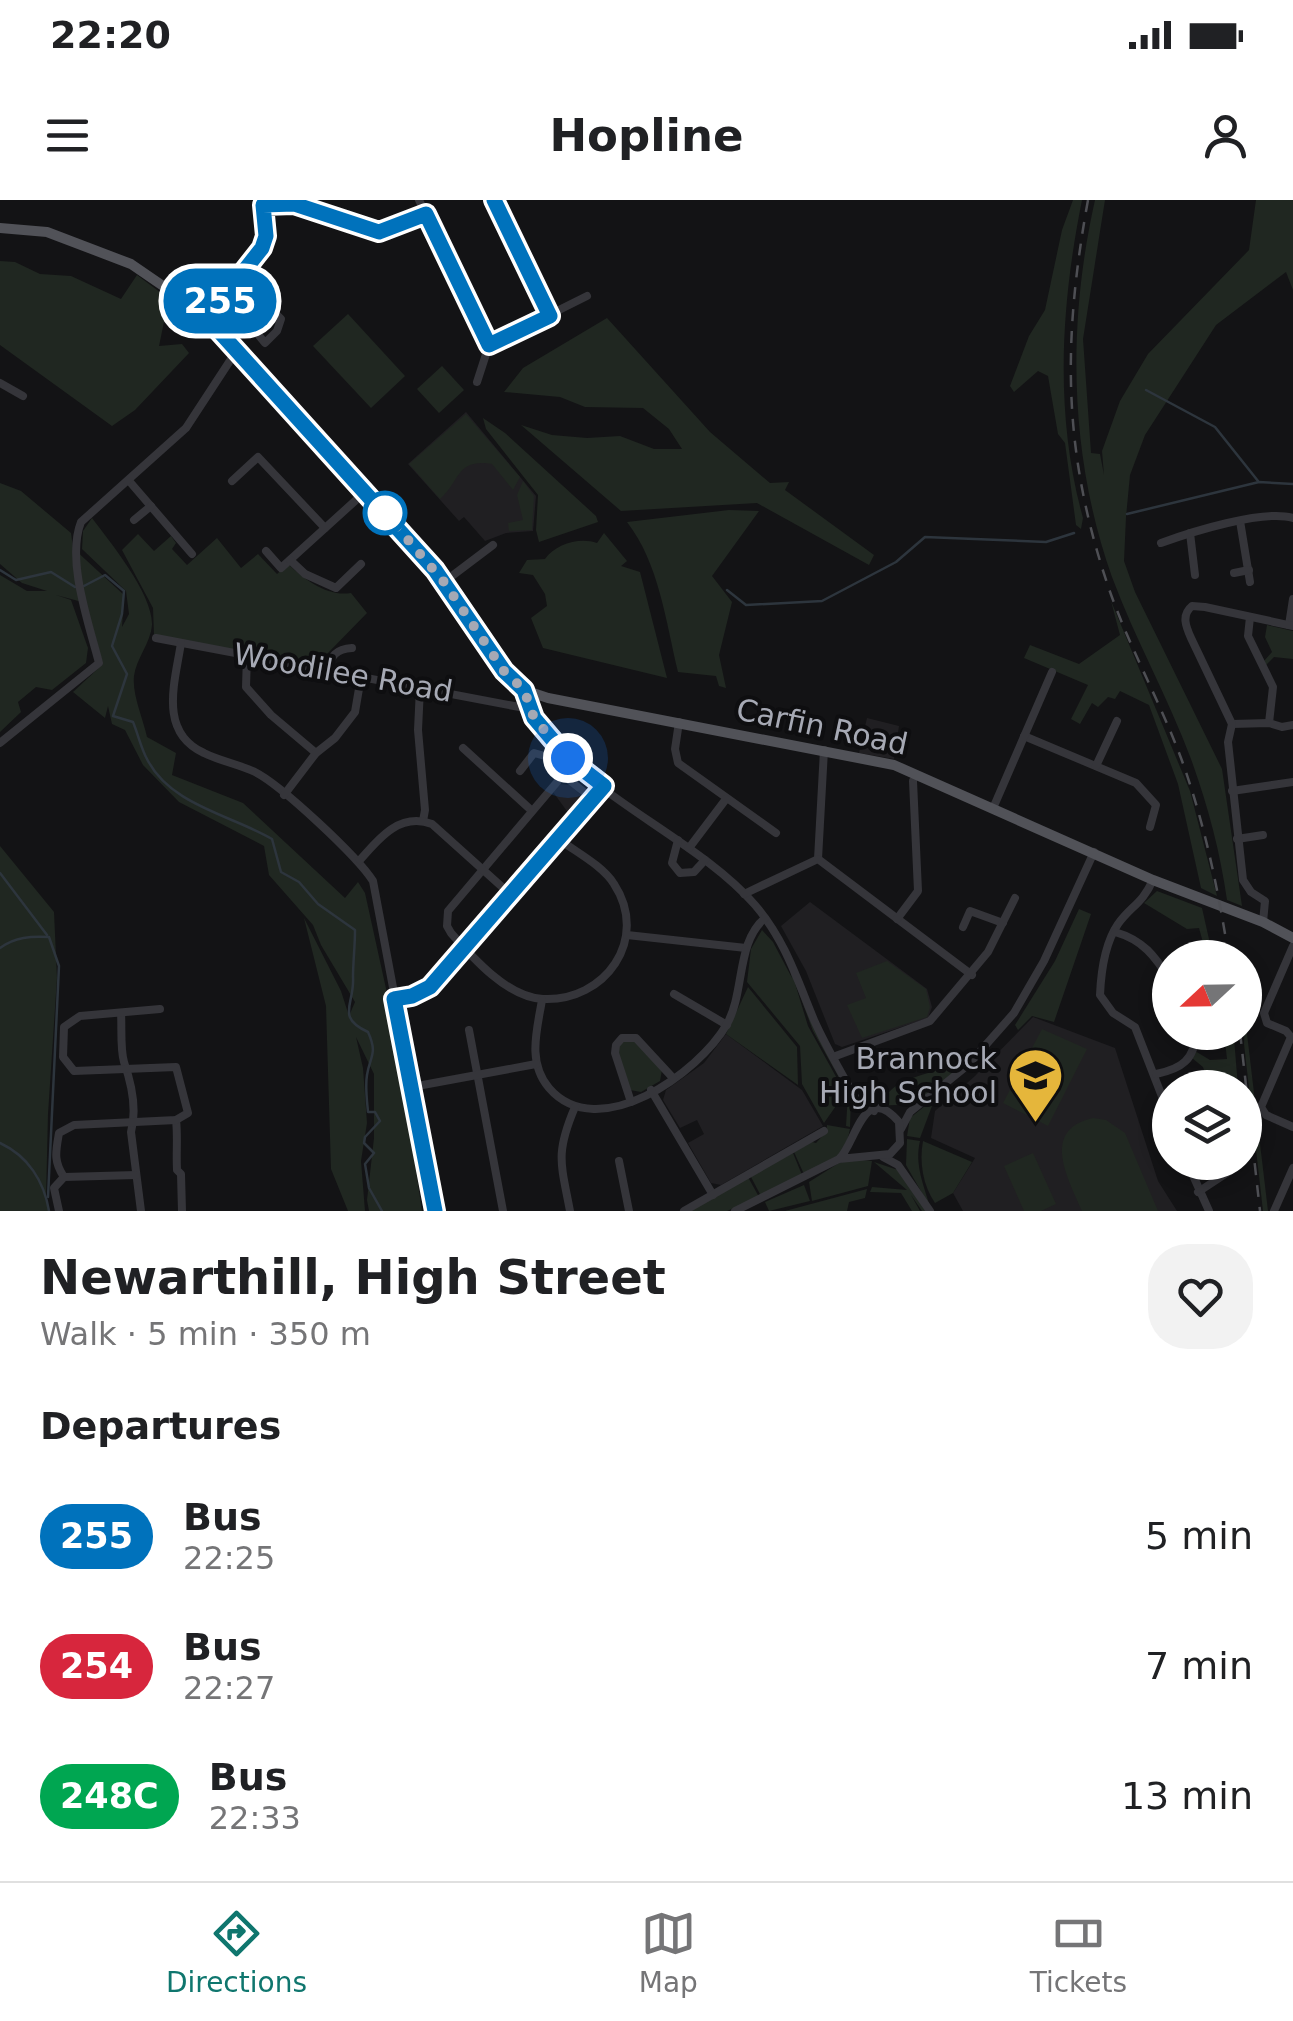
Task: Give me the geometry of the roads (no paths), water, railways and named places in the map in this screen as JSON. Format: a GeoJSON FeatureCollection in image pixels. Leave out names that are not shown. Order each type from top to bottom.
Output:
{"type":"FeatureCollection","features":[{"type":"Feature","properties":{"kind":"main road"},"geometry":{"type":"LineString","coordinates":[[0,228],[47,232],[131,264],[207,318],[444,582],[504,671],[524,690]]}},
{"type":"Feature","properties":{"kind":"main road","name":"Carfin Road"},"geometry":{"type":"LineString","coordinates":[[524,690],[894,765],[994,806],[1153,880],[1263,922],[1293,942]]}},
{"type":"Feature","properties":{"kind":"street"},"geometry":{"type":"LineString","coordinates":[[419,200],[489,345],[477,382]]}},
{"type":"Feature","properties":{"kind":"street"},"geometry":{"type":"LineString","coordinates":[[494,200],[550,316]]}},
{"type":"Feature","properties":{"kind":"street"},"geometry":{"type":"LineString","coordinates":[[207,318],[262,248],[266,236],[263,202],[294,204],[379,232],[426,214]]}},
{"type":"Feature","properties":{"kind":"street"},"geometry":{"type":"LineString","coordinates":[[238,278],[281,319]]}},
{"type":"Feature","properties":{"kind":"street"},"geometry":{"type":"LineString","coordinates":[[489,345],[587,296]]}},
{"type":"Feature","properties":{"kind":"street"},"geometry":{"type":"LineString","coordinates":[[281,319],[291,316]]}},
{"type":"Feature","properties":{"kind":"street"},"geometry":{"type":"LineString","coordinates":[[256,332],[266,342],[277,332],[281,319]]}},
{"type":"Feature","properties":{"kind":"street"},"geometry":{"type":"LineString","coordinates":[[0,743],[99,663],[79,579],[77,534],[84,518],[130,482],[186,428],[237,350]]}},
{"type":"Feature","properties":{"kind":"street"},"geometry":{"type":"LineString","coordinates":[[0,382],[23,396]]}},
{"type":"Feature","properties":{"kind":"street"},"geometry":{"type":"LineString","coordinates":[[232,482],[258,457],[325,528]]}},
{"type":"Feature","properties":{"kind":"street"},"geometry":{"type":"LineString","coordinates":[[130,482],[192,554]]}},
{"type":"Feature","properties":{"kind":"street"},"geometry":{"type":"LineString","coordinates":[[266,551],[281,568],[366,491]]}},
{"type":"Feature","properties":{"kind":"street"},"geometry":{"type":"LineString","coordinates":[[134,520],[150,506]]}},
{"type":"Feature","properties":{"kind":"street"},"geometry":{"type":"LineString","coordinates":[[1161,543],[1240,521],[1293,518]]}},
{"type":"Feature","properties":{"kind":"street"},"geometry":{"type":"LineString","coordinates":[[1240,521],[1250,582]]}},
{"type":"Feature","properties":{"kind":"street"},"geometry":{"type":"LineString","coordinates":[[1190,533],[1189,563],[1195,574]]}},
{"type":"Feature","properties":{"kind":"street"},"geometry":{"type":"LineString","coordinates":[[444,582],[493,545]]}},
{"type":"Feature","properties":{"kind":"street"},"geometry":{"type":"LineString","coordinates":[[290,560],[305,574],[336,588],[362,564]]}},
{"type":"Feature","properties":{"kind":"street"},"geometry":{"type":"LineString","coordinates":[[1234,574],[1249,570]]}},
{"type":"Feature","properties":{"kind":"street"},"geometry":{"type":"LineString","coordinates":[[1263,922],[1266,904],[1244,884],[1228,742],[1232,724],[1185,624],[1188,608],[1196,606],[1291,626],[1293,599]]}},
{"type":"Feature","properties":{"kind":"street"},"geometry":{"type":"LineString","coordinates":[[1250,617],[1248,636],[1273,687],[1269,722]]}},
{"type":"Feature","properties":{"kind":"street","name":"Woodilee Road"},"geometry":{"type":"LineString","coordinates":[[156,638],[530,710]]}},
{"type":"Feature","properties":{"kind":"street"},"geometry":{"type":"LineString","coordinates":[[182,644],[172,710],[185,741],[202,753],[258,773],[360,860],[373,881],[435,1211]]}},
{"type":"Feature","properties":{"kind":"street"},"geometry":{"type":"LineString","coordinates":[[327,670],[330,658],[341,648],[352,648]]}},
{"type":"Feature","properties":{"kind":"street"},"geometry":{"type":"LineString","coordinates":[[246,655],[246,687],[270,714],[316,753]]}},
{"type":"Feature","properties":{"kind":"street"},"geometry":{"type":"LineString","coordinates":[[994,806],[1052,672]]}},
{"type":"Feature","properties":{"kind":"street"},"geometry":{"type":"LineString","coordinates":[[284,795],[355,712],[361,677]]}},
{"type":"Feature","properties":{"kind":"street"},"geometry":{"type":"LineString","coordinates":[[420,688],[423,821]]}},
{"type":"Feature","properties":{"kind":"street"},"geometry":{"type":"LineString","coordinates":[[524,690],[530,710],[558,746],[604,786],[705,860],[765,918],[797,972],[814,1018],[861,1104],[886,1111],[918,1106]]}},
{"type":"Feature","properties":{"kind":"street"},"geometry":{"type":"LineString","coordinates":[[1096,766],[1117,721]]}},
{"type":"Feature","properties":{"kind":"street"},"geometry":{"type":"LineString","coordinates":[[679,722],[674,749],[678,763],[776,833]]}},
{"type":"Feature","properties":{"kind":"street"},"geometry":{"type":"LineString","coordinates":[[1232,724],[1293,724]]}},
{"type":"Feature","properties":{"kind":"street"},"geometry":{"type":"LineString","coordinates":[[1024,736],[1136,783],[1156,805],[1150,827]]}},
{"type":"Feature","properties":{"kind":"street"},"geometry":{"type":"LineString","coordinates":[[463,748],[530,810]]}},
{"type":"Feature","properties":{"kind":"street"},"geometry":{"type":"LineString","coordinates":[[818,860],[824,750]]}},
{"type":"Feature","properties":{"kind":"street"},"geometry":{"type":"LineString","coordinates":[[520,772],[534,753],[545,756],[594,800]]}},
{"type":"Feature","properties":{"kind":"street"},"geometry":{"type":"LineString","coordinates":[[560,840],[614,882],[624,912],[626,935],[622,952],[605,979],[582,994],[542,1000],[519,992],[465,948],[447,926],[448,911],[530,810],[563,776]]}},
{"type":"Feature","properties":{"kind":"street"},"geometry":{"type":"LineString","coordinates":[[897,919],[918,891],[913,780]]}},
{"type":"Feature","properties":{"kind":"street"},"geometry":{"type":"LineString","coordinates":[[1232,791],[1293,782]]}},
{"type":"Feature","properties":{"kind":"street"},"geometry":{"type":"LineString","coordinates":[[394,999],[430,987],[604,786]]}},
{"type":"Feature","properties":{"kind":"street"},"geometry":{"type":"LineString","coordinates":[[689,848],[726,799]]}},
{"type":"Feature","properties":{"kind":"street"},"geometry":{"type":"LineString","coordinates":[[360,860],[379,837],[398,823],[423,821],[432,824],[510,894]]}},
{"type":"Feature","properties":{"kind":"street"},"geometry":{"type":"LineString","coordinates":[[1238,839],[1264,835]]}},
{"type":"Feature","properties":{"kind":"street"},"geometry":{"type":"LineString","coordinates":[[678,840],[672,864],[680,873],[694,872],[705,860]]}},
{"type":"Feature","properties":{"kind":"street"},"geometry":{"type":"LineString","coordinates":[[906,1176],[900,1144],[906,1118],[968,1065],[1014,1013],[1044,961],[1094,852]]}},
{"type":"Feature","properties":{"kind":"street"},"geometry":{"type":"LineString","coordinates":[[744,894],[818,860]]}},
{"type":"Feature","properties":{"kind":"street"},"geometry":{"type":"LineString","coordinates":[[818,860],[972,974]]}},
{"type":"Feature","properties":{"kind":"street"},"geometry":{"type":"LineString","coordinates":[[1153,880],[1141,904],[1119,922],[1114,932],[1102,971],[1100,995],[1113,1013],[1135,1027],[1154,1070]]}},
{"type":"Feature","properties":{"kind":"street"},"geometry":{"type":"LineString","coordinates":[[834,1057],[930,1020],[972,974],[1015,898]]}},
{"type":"Feature","properties":{"kind":"street"},"geometry":{"type":"LineString","coordinates":[[962,927],[970,911],[1002,923]]}},
{"type":"Feature","properties":{"kind":"street"},"geometry":{"type":"LineString","coordinates":[[542,1000],[535,1047],[536,1064],[547,1086],[575,1107],[595,1111],[631,1102],[693,1066],[726,1024],[739,994],[746,948],[765,918]]}},
{"type":"Feature","properties":{"kind":"street"},"geometry":{"type":"LineString","coordinates":[[1114,932],[1140,941],[1152,952]]}},
{"type":"Feature","properties":{"kind":"street"},"geometry":{"type":"LineString","coordinates":[[626,935],[746,948]]}},
{"type":"Feature","properties":{"kind":"street"},"geometry":{"type":"LineString","coordinates":[[1293,942],[1264,1014],[1267,1022],[1291,1037],[1261,1108],[1266,1115],[1293,1127]]}},
{"type":"Feature","properties":{"kind":"street"},"geometry":{"type":"LineString","coordinates":[[674,994],[726,1024]]}},
{"type":"Feature","properties":{"kind":"street"},"geometry":{"type":"LineString","coordinates":[[64,1176],[55,1164],[58,1135],[72,1120],[98,1125],[186,1117],[188,1111],[176,1068],[70,1074],[63,1058],[64,1027],[80,1016],[160,1010]]}},
{"type":"Feature","properties":{"kind":"street"},"geometry":{"type":"LineString","coordinates":[[120,1013],[124,1062],[130,1070],[131,1132],[140,1211]]}},
{"type":"Feature","properties":{"kind":"street"},"geometry":{"type":"LineString","coordinates":[[469,1030],[503,1211]]}},
{"type":"Feature","properties":{"kind":"street"},"geometry":{"type":"LineString","coordinates":[[631,1102],[615,1053],[622,1038],[636,1038],[672,1078]]}},
{"type":"Feature","properties":{"kind":"street"},"geometry":{"type":"LineString","coordinates":[[1169,1070],[1182,1066],[1193,1050]]}},
{"type":"Feature","properties":{"kind":"street"},"geometry":{"type":"LineString","coordinates":[[412,1087],[536,1064]]}},
{"type":"Feature","properties":{"kind":"street"},"geometry":{"type":"LineString","coordinates":[[651,1090],[712,1195]]}},
{"type":"Feature","properties":{"kind":"street"},"geometry":{"type":"LineString","coordinates":[[735,1211],[847,1152],[858,1121],[854,1094]]}},
{"type":"Feature","properties":{"kind":"street"},"geometry":{"type":"LineString","coordinates":[[570,1211],[561,1152],[562,1138],[575,1107]]}},
{"type":"Feature","properties":{"kind":"street"},"geometry":{"type":"LineString","coordinates":[[858,1121],[874,1110]]}},
{"type":"Feature","properties":{"kind":"street"},"geometry":{"type":"LineString","coordinates":[[886,1111],[901,1129]]}},
{"type":"Feature","properties":{"kind":"street"},"geometry":{"type":"LineString","coordinates":[[176,1120],[182,1211]]}},
{"type":"Feature","properties":{"kind":"street"},"geometry":{"type":"LineString","coordinates":[[684,1211],[824,1131]]}},
{"type":"Feature","properties":{"kind":"street"},"geometry":{"type":"LineString","coordinates":[[854,1137],[868,1155]]}},
{"type":"Feature","properties":{"kind":"street"},"geometry":{"type":"LineString","coordinates":[[882,1157],[900,1144]]}},
{"type":"Feature","properties":{"kind":"street"},"geometry":{"type":"LineString","coordinates":[[839,1158],[868,1155],[898,1165],[930,1211]]}},
{"type":"Feature","properties":{"kind":"street"},"geometry":{"type":"LineString","coordinates":[[619,1162],[629,1211]]}},
{"type":"Feature","properties":{"kind":"street"},"geometry":{"type":"LineString","coordinates":[[1274,1211],[1293,1168]]}},
{"type":"Feature","properties":{"kind":"street"},"geometry":{"type":"LineString","coordinates":[[59,1211],[54,1188],[64,1176],[136,1175]]}},
{"type":"Feature","properties":{"kind":"street"},"geometry":{"type":"LineString","coordinates":[[1194,1180],[1209,1211]]}},
{"type":"Feature","properties":{"kind":"street"},"geometry":{"type":"LineString","coordinates":[[1198,1192],[1221,1180]]}},
{"type":"Feature","properties":{"kind":"waterway"},"geometry":{"type":"LineString","coordinates":[[1146,390],[1215,427],[1258,481]]}},
{"type":"Feature","properties":{"kind":"waterway"},"geometry":{"type":"LineString","coordinates":[[1127,514],[1259,482],[1293,484]]}},
{"type":"Feature","properties":{"kind":"waterway"},"geometry":{"type":"LineString","coordinates":[[727,590],[746,605],[822,601],[896,562],[925,537],[1046,542],[1074,533]]}},
{"type":"Feature","properties":{"kind":"waterway"},"geometry":{"type":"LineString","coordinates":[[0,570],[16,580],[51,572],[75,587]]}},
{"type":"Feature","properties":{"kind":"waterway"},"geometry":{"type":"LineString","coordinates":[[82,587],[105,575],[124,591],[112,646],[127,674],[113,716],[133,722],[157,775],[186,798],[272,839],[281,872],[299,882],[318,904],[355,930],[349,1015],[368,1032],[372,1045],[366,1080],[368,1112],[375,1112],[380,1121],[365,1137],[364,1143],[374,1153],[365,1164],[369,1188],[382,1211]]}},
{"type":"Feature","properties":{"kind":"waterway"},"geometry":{"type":"LineString","coordinates":[[0,873],[47,935]]}},
{"type":"Feature","properties":{"kind":"waterway"},"geometry":{"type":"LineString","coordinates":[[0,948],[23,938],[49,937],[59,966],[48,1197]]}},
{"type":"Feature","properties":{"kind":"waterway"},"geometry":{"type":"LineString","coordinates":[[0,1143],[19,1155],[33,1171],[49,1211]]}},
{"type":"Feature","properties":{"kind":"railway"},"geometry":{"type":"LineString","coordinates":[[1088,200],[1071,346],[1071,393],[1082,486],[1107,583],[1190,783],[1210,857],[1226,940]]}},
{"type":"Feature","properties":{"kind":"railway"},"geometry":{"type":"LineString","coordinates":[[1242,1050],[1260,1211]]}},
{"type":"Feature","properties":{"kind":"place","name":"Brannock High School"},"geometry":{"type":"Point","coordinates":[1036,1125]}}]}
